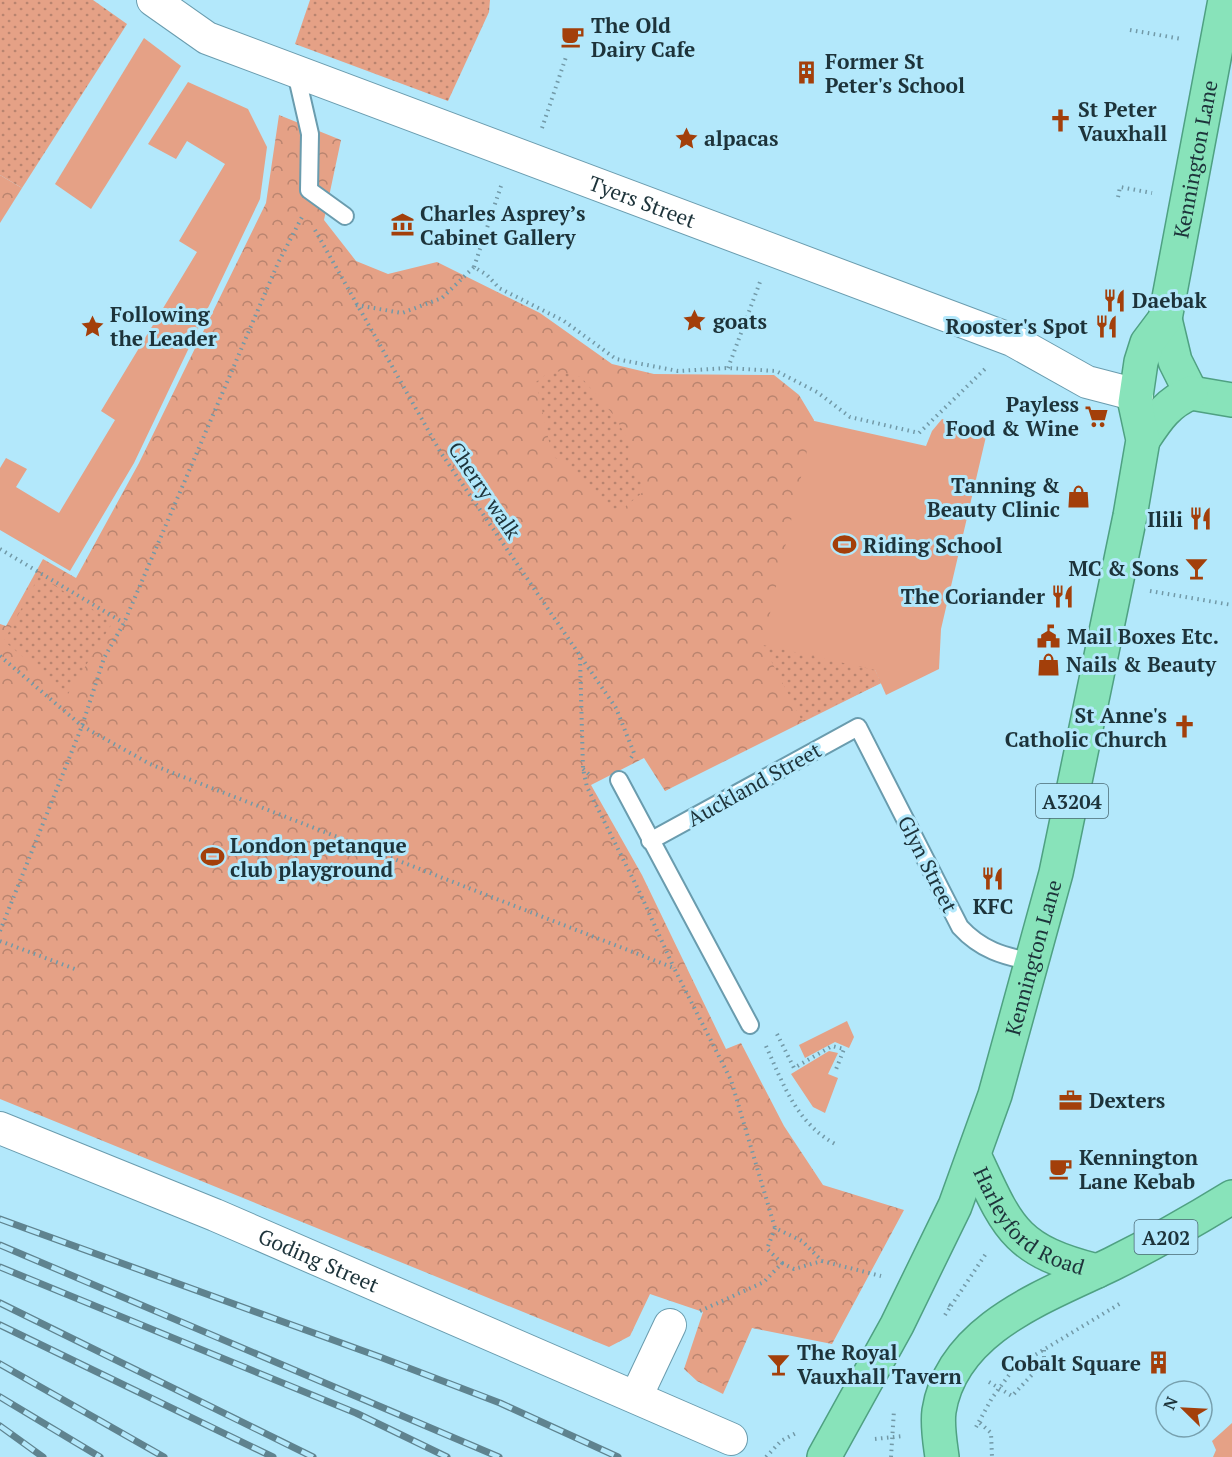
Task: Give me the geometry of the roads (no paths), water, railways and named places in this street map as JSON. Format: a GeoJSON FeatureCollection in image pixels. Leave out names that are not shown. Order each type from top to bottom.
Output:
{"type":"FeatureCollection","features":[{"type":"Feature","properties":{"kind":"highway","name":"Kennington Lane"},"geometry":{"type":"LineString","coordinates":[[820,1446],[915,1289],[955,1206],[995,1095],[1033,963],[1080,765],[1143,440],[1161,412],[1176,399],[1191,393],[1175,361],[1165,319],[1217,46],[1223,0]]}},
{"type":"Feature","properties":{"kind":"highway","name":"Kennington Lane"},"geometry":{"type":"LineString","coordinates":[[1143,440],[1135,402],[1147,343],[1165,319]]}},
{"type":"Feature","properties":{"kind":"highway"},"geometry":{"type":"LineString","coordinates":[[1191,393],[1232,400]]}},
{"type":"Feature","properties":{"kind":"highway","name":"Harleyford Road"},"geometry":{"type":"LineString","coordinates":[[974,1155],[1001,1214],[1032,1247],[1047,1256],[1097,1271]]}},
{"type":"Feature","properties":{"kind":"highway","name":"Harleyford Road"},"geometry":{"type":"LineString","coordinates":[[942,1457],[939,1413],[943,1396],[958,1364],[977,1341],[1022,1308],[1162,1239],[1232,1197]]}},
{"type":"Feature","properties":{"kind":"street","name":"Tyers Street"},"geometry":{"type":"LineString","coordinates":[[153,0],[199,34],[296,73],[1012,340],[1087,382],[1137,394]]}},
{"type":"Feature","properties":{"kind":"street","name":"Goding Street"},"geometry":{"type":"LineString","coordinates":[[0,1128],[215,1215],[731,1439]]}},
{"type":"Feature","properties":{"kind":"street"},"geometry":{"type":"LineString","coordinates":[[636,1397],[670,1325]]}},
{"type":"Feature","properties":{"kind":"lane"},"geometry":{"type":"LineString","coordinates":[[296,73],[310,134],[309,190],[345,216]]}},
{"type":"Feature","properties":{"kind":"lane","name":"Glyn Street"},"geometry":{"type":"LineString","coordinates":[[858,727],[960,927],[973,942],[987,950],[1033,963]]}},
{"type":"Feature","properties":{"kind":"lane","name":"Auckland Street"},"geometry":{"type":"LineString","coordinates":[[650,841],[858,727]]}},
{"type":"Feature","properties":{"kind":"lane"},"geometry":{"type":"LineString","coordinates":[[619,780],[750,1025]]}},
{"type":"Feature","properties":{"kind":"railway"},"geometry":{"type":"LineString","coordinates":[[0,1219],[500,1403],[618,1457]]}},
{"type":"Feature","properties":{"kind":"railway"},"geometry":{"type":"LineString","coordinates":[[0,1245],[499,1457]]}},
{"type":"Feature","properties":{"kind":"railway"},"geometry":{"type":"LineString","coordinates":[[0,1267],[356,1413],[447,1457]]}},
{"type":"Feature","properties":{"kind":"railway"},"geometry":{"type":"LineString","coordinates":[[0,1303],[313,1457]]}},
{"type":"Feature","properties":{"kind":"railway"},"geometry":{"type":"LineString","coordinates":[[0,1325],[273,1457]]}},
{"type":"Feature","properties":{"kind":"railway"},"geometry":{"type":"LineString","coordinates":[[0,1364],[164,1457]]}},
{"type":"Feature","properties":{"kind":"railway"},"geometry":{"type":"LineString","coordinates":[[0,1397],[100,1457]]}},
{"type":"Feature","properties":{"kind":"railway"},"geometry":{"type":"LineString","coordinates":[[0,1426],[43,1457]]}},
{"type":"Feature","properties":{"kind":"place","name":"The Old Dairy Cafe"},"geometry":{"type":"Point","coordinates":[573,37]}},
{"type":"Feature","properties":{"kind":"place","name":"Former St Peter's School"},"geometry":{"type":"Point","coordinates":[807,73]}},
{"type":"Feature","properties":{"kind":"place","name":"St Peter Vauxhall"},"geometry":{"type":"Point","coordinates":[1060,121]}},
{"type":"Feature","properties":{"kind":"place","name":"alpacas"},"geometry":{"type":"Point","coordinates":[686,138]}},
{"type":"Feature","properties":{"kind":"place","name":"Charles Asprey’s Cabinet Gallery"},"geometry":{"type":"Point","coordinates":[402,225]}},
{"type":"Feature","properties":{"kind":"place","name":"Daebak"},"geometry":{"type":"Point","coordinates":[1114,300]}},
{"type":"Feature","properties":{"kind":"place","name":"goats"},"geometry":{"type":"Point","coordinates":[695,321]}},
{"type":"Feature","properties":{"kind":"place","name":"Following the Leader"},"geometry":{"type":"Point","coordinates":[92,326]}},
{"type":"Feature","properties":{"kind":"place","name":"Rooster's Spot"},"geometry":{"type":"Point","coordinates":[1106,326]}},
{"type":"Feature","properties":{"kind":"place","name":"Payless Food & Wine"},"geometry":{"type":"Point","coordinates":[1097,416]}},
{"type":"Feature","properties":{"kind":"place","name":"Tanning & Beauty Clinic"},"geometry":{"type":"Point","coordinates":[1078,497]}},
{"type":"Feature","properties":{"kind":"place","name":"Ilili"},"geometry":{"type":"Point","coordinates":[1201,519]}},
{"type":"Feature","properties":{"kind":"place","name":"Riding School"},"geometry":{"type":"Point","coordinates":[845,545]}},
{"type":"Feature","properties":{"kind":"place","name":"MC & Sons"},"geometry":{"type":"Point","coordinates":[1197,568]}},
{"type":"Feature","properties":{"kind":"place","name":"The Coriander"},"geometry":{"type":"Point","coordinates":[1063,596]}},
{"type":"Feature","properties":{"kind":"place","name":"Mail Boxes Etc."},"geometry":{"type":"Point","coordinates":[1049,636]}},
{"type":"Feature","properties":{"kind":"place","name":"Nails & Beauty"},"geometry":{"type":"Point","coordinates":[1048,664]}},
{"type":"Feature","properties":{"kind":"place","name":"St Anne's Catholic Church"},"geometry":{"type":"Point","coordinates":[1185,727]}},
{"type":"Feature","properties":{"kind":"place","name":"London petanque club playground"},"geometry":{"type":"Point","coordinates":[212,857]}},
{"type":"Feature","properties":{"kind":"place","name":"KFC"},"geometry":{"type":"Point","coordinates":[993,878]}},
{"type":"Feature","properties":{"kind":"place","name":"Dexters"},"geometry":{"type":"Point","coordinates":[1071,1100]}},
{"type":"Feature","properties":{"kind":"place","name":"Kennington Lane Kebab"},"geometry":{"type":"Point","coordinates":[1061,1169]}},
{"type":"Feature","properties":{"kind":"place","name":"Cobalt Square"},"geometry":{"type":"Point","coordinates":[1159,1363]}},
{"type":"Feature","properties":{"kind":"place","name":"The Royal Vauxhall Tavern"},"geometry":{"type":"Point","coordinates":[779,1364]}}]}
